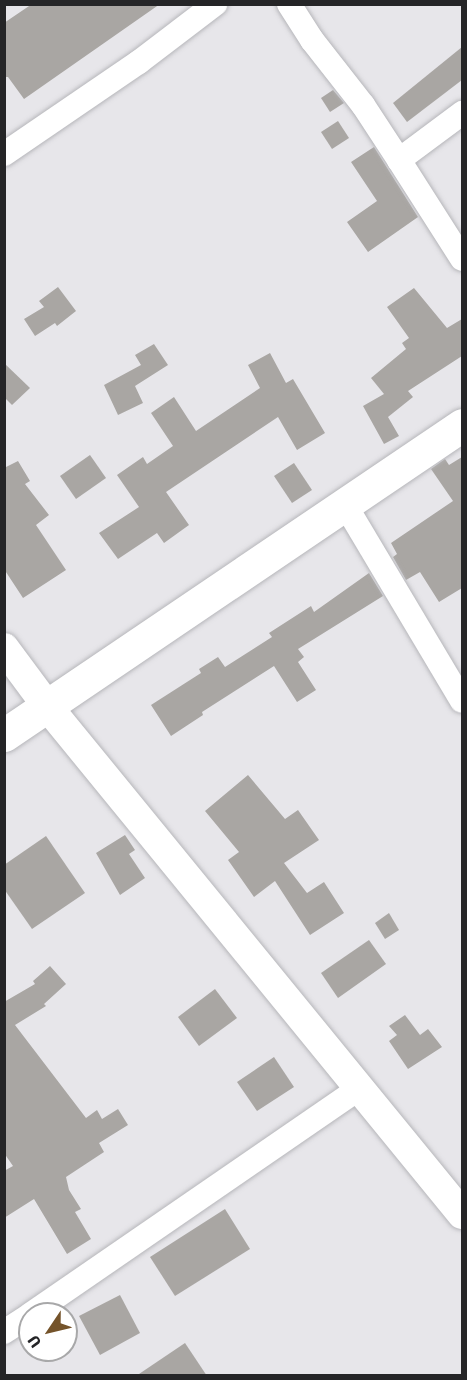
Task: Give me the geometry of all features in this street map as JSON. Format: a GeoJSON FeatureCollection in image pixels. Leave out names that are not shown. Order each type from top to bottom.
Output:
{"type":"FeatureCollection","features":[{"type":"Feature","properties":{"kind":"main road"},"geometry":{"type":"LineString","coordinates":[[4,735],[462,425]]}},
{"type":"Feature","properties":{"kind":"street"},"geometry":{"type":"LineString","coordinates":[[4,153],[140,62],[215,4]]}},
{"type":"Feature","properties":{"kind":"street"},"geometry":{"type":"LineString","coordinates":[[289,4],[312,40],[363,105],[462,259]]}},
{"type":"Feature","properties":{"kind":"street"},"geometry":{"type":"LineString","coordinates":[[399,160],[462,113]]}},
{"type":"Feature","properties":{"kind":"street"},"geometry":{"type":"LineString","coordinates":[[344,503],[462,701]]}},
{"type":"Feature","properties":{"kind":"street"},"geometry":{"type":"LineString","coordinates":[[4,648],[47,706],[462,1214]]}},
{"type":"Feature","properties":{"kind":"street"},"geometry":{"type":"LineString","coordinates":[[48,1302],[360,1088]]}},
{"type":"Feature","properties":{"kind":"street"},"geometry":{"type":"LineString","coordinates":[[4,1332],[18,1322]]}},
{"type":"Feature","properties":{"kind":"building"},"geometry":{"type":"Polygon","coordinates":[[[32,4],[160,4],[24,99],[8,77],[4,77],[4,23],[32,4]]]}},
{"type":"Feature","properties":{"kind":"building"},"geometry":{"type":"Polygon","coordinates":[[[462,47],[462,80],[407,122],[393,103],[462,47]]]}},
{"type":"Feature","properties":{"kind":"building"},"geometry":{"type":"Polygon","coordinates":[[[333,90],[344,103],[330,112],[321,98],[333,90]]]}},
{"type":"Feature","properties":{"kind":"building"},"geometry":{"type":"Polygon","coordinates":[[[338,121],[349,138],[332,149],[321,132],[338,121]]]}},
{"type":"Feature","properties":{"kind":"building"},"geometry":{"type":"Polygon","coordinates":[[[374,147],[418,217],[368,252],[347,222],[377,201],[351,162],[374,147]]]}},
{"type":"Feature","properties":{"kind":"building"},"geometry":{"type":"Polygon","coordinates":[[[58,287],[76,311],[57,326],[55,323],[35,336],[24,319],[44,307],[39,301],[58,287]]]}},
{"type":"Feature","properties":{"kind":"building"},"geometry":{"type":"Polygon","coordinates":[[[414,288],[447,328],[462,319],[462,356],[408,391],[413,397],[388,417],[399,436],[384,444],[363,406],[384,394],[371,378],[406,349],[402,343],[409,338],[387,307],[414,288]]]}},
{"type":"Feature","properties":{"kind":"building"},"geometry":{"type":"Polygon","coordinates":[[[154,344],[168,365],[135,386],[143,403],[118,415],[104,385],[141,365],[135,355],[154,344]]]}},
{"type":"Feature","properties":{"kind":"building"},"geometry":{"type":"Polygon","coordinates":[[[270,353],[286,383],[293,379],[325,433],[297,450],[278,417],[166,492],[189,525],[164,543],[157,533],[118,559],[99,533],[139,507],[117,475],[143,457],[147,464],[173,446],[151,413],[174,397],[196,431],[260,388],[248,365],[270,353]]]}},
{"type":"Feature","properties":{"kind":"building"},"geometry":{"type":"Polygon","coordinates":[[[4,363],[30,388],[12,405],[4,397],[4,363]]]}},
{"type":"Feature","properties":{"kind":"building"},"geometry":{"type":"Polygon","coordinates":[[[90,455],[106,478],[76,499],[60,476],[90,455]]]}},
{"type":"Feature","properties":{"kind":"building"},"geometry":{"type":"Polygon","coordinates":[[[462,457],[462,588],[439,602],[420,572],[406,580],[393,557],[397,554],[391,543],[453,501],[431,469],[445,459],[449,465],[462,457]]]}},
{"type":"Feature","properties":{"kind":"building"},"geometry":{"type":"Polygon","coordinates":[[[18,461],[30,481],[25,484],[49,515],[36,525],[66,570],[23,598],[4,569],[4,468],[18,461]]]}},
{"type":"Feature","properties":{"kind":"building"},"geometry":{"type":"Polygon","coordinates":[[[294,463],[312,490],[292,503],[274,476],[294,463]]]}},
{"type":"Feature","properties":{"kind":"building"},"geometry":{"type":"Polygon","coordinates":[[[369,573],[383,596],[298,649],[304,657],[298,662],[316,690],[297,702],[274,666],[202,712],[203,715],[171,736],[151,705],[201,673],[199,669],[218,657],[225,667],[272,637],[269,633],[311,606],[314,612],[369,573]]]}},
{"type":"Feature","properties":{"kind":"building"},"geometry":{"type":"Polygon","coordinates":[[[248,775],[285,819],[298,810],[319,840],[284,863],[307,893],[324,882],[344,913],[310,935],[275,881],[254,897],[228,860],[239,852],[205,811],[248,775]]]}},
{"type":"Feature","properties":{"kind":"building"},"geometry":{"type":"Polygon","coordinates":[[[125,835],[135,850],[129,854],[145,878],[120,895],[96,853],[125,835]]]}},
{"type":"Feature","properties":{"kind":"building"},"geometry":{"type":"Polygon","coordinates":[[[46,836],[85,893],[32,929],[4,889],[4,865],[46,836]]]}},
{"type":"Feature","properties":{"kind":"building"},"geometry":{"type":"Polygon","coordinates":[[[389,913],[399,930],[385,939],[375,923],[389,913]]]}},
{"type":"Feature","properties":{"kind":"building"},"geometry":{"type":"Polygon","coordinates":[[[369,940],[386,964],[338,998],[321,973],[369,940]]]}},
{"type":"Feature","properties":{"kind":"building"},"geometry":{"type":"Polygon","coordinates":[[[50,966],[66,984],[44,1004],[46,1006],[15,1025],[86,1118],[97,1110],[102,1119],[118,1109],[128,1125],[99,1143],[104,1152],[66,1177],[69,1190],[81,1209],[75,1212],[91,1239],[67,1254],[34,1199],[4,1218],[4,1171],[13,1166],[4,1153],[4,1002],[35,984],[33,981],[50,966]]]}},
{"type":"Feature","properties":{"kind":"building"},"geometry":{"type":"Polygon","coordinates":[[[215,989],[237,1018],[199,1046],[178,1017],[215,989]]]}},
{"type":"Feature","properties":{"kind":"building"},"geometry":{"type":"Polygon","coordinates":[[[405,1015],[420,1035],[428,1029],[442,1047],[408,1069],[389,1041],[397,1035],[389,1026],[405,1015]]]}},
{"type":"Feature","properties":{"kind":"building"},"geometry":{"type":"Polygon","coordinates":[[[274,1057],[294,1087],[257,1111],[237,1082],[274,1057]]]}},
{"type":"Feature","properties":{"kind":"building"},"geometry":{"type":"Polygon","coordinates":[[[225,1209],[250,1249],[175,1296],[150,1257],[225,1209]]]}},
{"type":"Feature","properties":{"kind":"building"},"geometry":{"type":"Polygon","coordinates":[[[120,1295],[140,1333],[100,1355],[79,1316],[120,1295]]]}},
{"type":"Feature","properties":{"kind":"building"},"geometry":{"type":"Polygon","coordinates":[[[185,1343],[207,1376],[136,1376],[185,1343]]]}}]}
